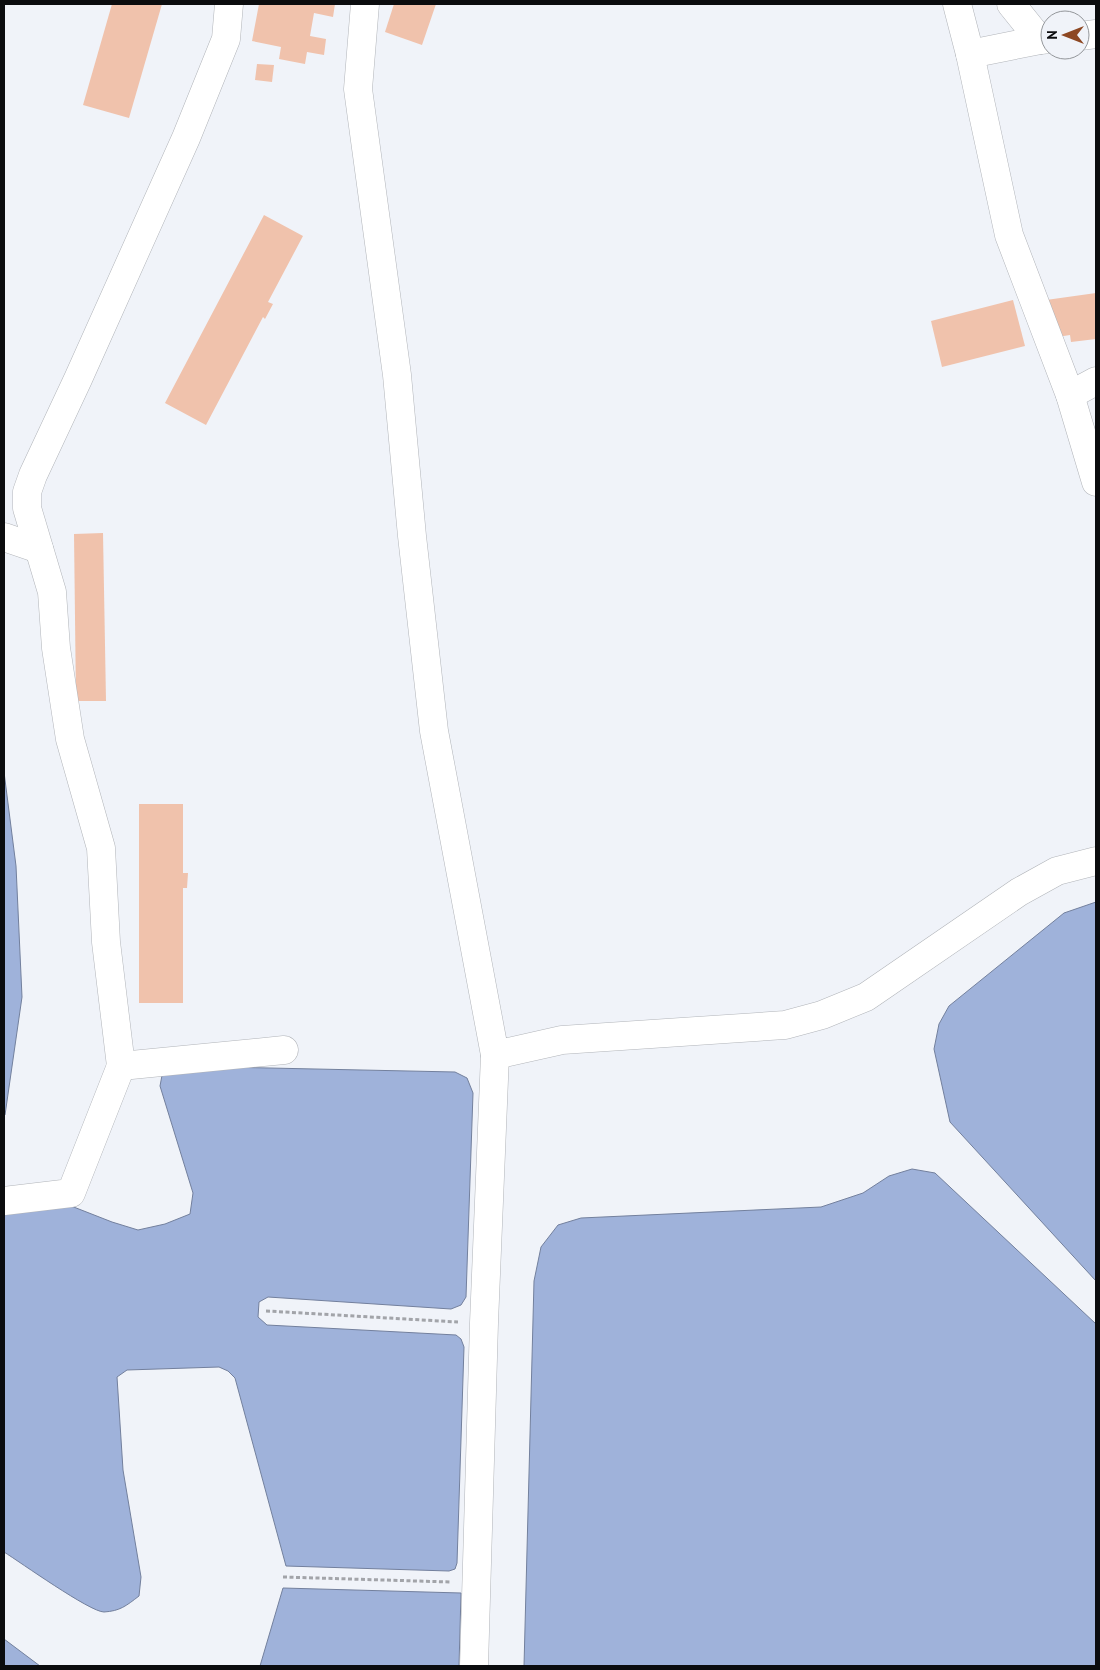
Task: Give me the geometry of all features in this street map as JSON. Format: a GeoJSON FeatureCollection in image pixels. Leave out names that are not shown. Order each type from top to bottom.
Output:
{"type":"FeatureCollection","features":[{"type":"Feature","properties":{"kind":"lane"},"geometry":{"type":"LineString","coordinates":[[4,1201],[71,1193],[121,1066],[106,942],[101,848],[70,739],[56,648],[52,592],[27,508],[27,492],[186,138],[226,39],[230,4]]}},
{"type":"Feature","properties":{"kind":"lane"},"geometry":{"type":"LineString","coordinates":[[365,4],[358,89],[397,375],[412,536],[434,731],[495,1055],[484,1323],[474,1666]]}},
{"type":"Feature","properties":{"kind":"lane"},"geometry":{"type":"LineString","coordinates":[[957,4],[970,54],[1009,235],[1070,395],[1096,482]]}},
{"type":"Feature","properties":{"kind":"lane"},"geometry":{"type":"LineString","coordinates":[[1012,4],[1040,35]]}},
{"type":"Feature","properties":{"kind":"lane"},"geometry":{"type":"LineString","coordinates":[[970,54],[1040,41]]}},
{"type":"Feature","properties":{"kind":"lane"},"geometry":{"type":"LineString","coordinates":[[1070,395],[1096,381]]}},
{"type":"Feature","properties":{"kind":"lane"},"geometry":{"type":"LineString","coordinates":[[4,537],[39,549]]}},
{"type":"Feature","properties":{"kind":"lane"},"geometry":{"type":"LineString","coordinates":[[495,1055],[562,1040],[784,1025],[822,1015],[866,998],[1019,892],[1057,871],[1096,861]]}},
{"type":"Feature","properties":{"kind":"lane"},"geometry":{"type":"LineString","coordinates":[[121,1066],[284,1050]]}},
{"type":"Feature","properties":{"kind":"path"},"geometry":{"type":"LineString","coordinates":[[266,1311],[484,1323]]}},
{"type":"Feature","properties":{"kind":"path"},"geometry":{"type":"LineString","coordinates":[[283,1577],[477,1583]]}},
{"type":"Feature","properties":{"kind":"water"},"geometry":{"type":"Polygon","coordinates":[[[4,772],[16,866],[22,997],[5,1115],[4,1114],[4,772]]]}},
{"type":"Feature","properties":{"kind":"water"},"geometry":{"type":"Polygon","coordinates":[[[1096,902],[1096,1281],[950,1122],[934,1049],[939,1024],[949,1006],[1064,913],[1096,902]]]}},
{"type":"Feature","properties":{"kind":"water"},"geometry":{"type":"Polygon","coordinates":[[[175,1066],[455,1072],[467,1078],[473,1093],[466,1297],[461,1305],[451,1309],[268,1297],[259,1302],[258,1317],[267,1325],[456,1335],[461,1339],[464,1347],[457,1563],[455,1569],[449,1571],[286,1566],[235,1378],[228,1371],[219,1367],[127,1370],[117,1377],[123,1470],[141,1577],[139,1596],[119,1609],[104,1612],[96,1610],[70,1596],[4,1552],[4,1206],[66,1204],[138,1230],[165,1224],[190,1214],[193,1193],[160,1086],[163,1070],[175,1066]]]}},
{"type":"Feature","properties":{"kind":"water"},"geometry":{"type":"Polygon","coordinates":[[[912,1169],[935,1173],[1096,1324],[1096,1666],[524,1666],[534,1281],[541,1247],[558,1225],[581,1218],[821,1207],[863,1193],[889,1176],[912,1169]]]}},
{"type":"Feature","properties":{"kind":"water"},"geometry":{"type":"Polygon","coordinates":[[[283,1588],[461,1593],[459,1666],[260,1666],[283,1588]]]}},
{"type":"Feature","properties":{"kind":"water"},"geometry":{"type":"Polygon","coordinates":[[[4,1639],[40,1666],[4,1666],[4,1639]]]}},
{"type":"Feature","properties":{"kind":"building"},"geometry":{"type":"Polygon","coordinates":[[[112,4],[162,4],[129,118],[83,105],[112,4]]]}},
{"type":"Feature","properties":{"kind":"building"},"geometry":{"type":"Polygon","coordinates":[[[259,4],[335,4],[333,17],[314,13],[310,36],[326,39],[324,55],[307,52],[305,64],[279,59],[281,47],[252,41],[259,4]]]}},
{"type":"Feature","properties":{"kind":"building"},"geometry":{"type":"Polygon","coordinates":[[[394,4],[436,4],[422,45],[385,32],[394,4]]]}},
{"type":"Feature","properties":{"kind":"building"},"geometry":{"type":"Polygon","coordinates":[[[257,64],[274,65],[272,82],[255,80],[257,64]]]}},
{"type":"Feature","properties":{"kind":"building"},"geometry":{"type":"Polygon","coordinates":[[[264,215],[303,236],[268,302],[273,304],[265,319],[263,317],[206,425],[165,403],[264,215]]]}},
{"type":"Feature","properties":{"kind":"building"},"geometry":{"type":"Polygon","coordinates":[[[1096,293],[1096,339],[1071,342],[1070,335],[1051,338],[1046,300],[1096,293]]]}},
{"type":"Feature","properties":{"kind":"building"},"geometry":{"type":"Polygon","coordinates":[[[1013,300],[1025,346],[942,367],[931,321],[1013,300]]]}},
{"type":"Feature","properties":{"kind":"building"},"geometry":{"type":"Polygon","coordinates":[[[103,533],[106,701],[76,701],[74,534],[103,533]]]}},
{"type":"Feature","properties":{"kind":"building"},"geometry":{"type":"Polygon","coordinates":[[[139,804],[183,804],[183,873],[188,873],[187,888],[183,888],[183,1003],[139,1003],[139,804]]]}}]}
